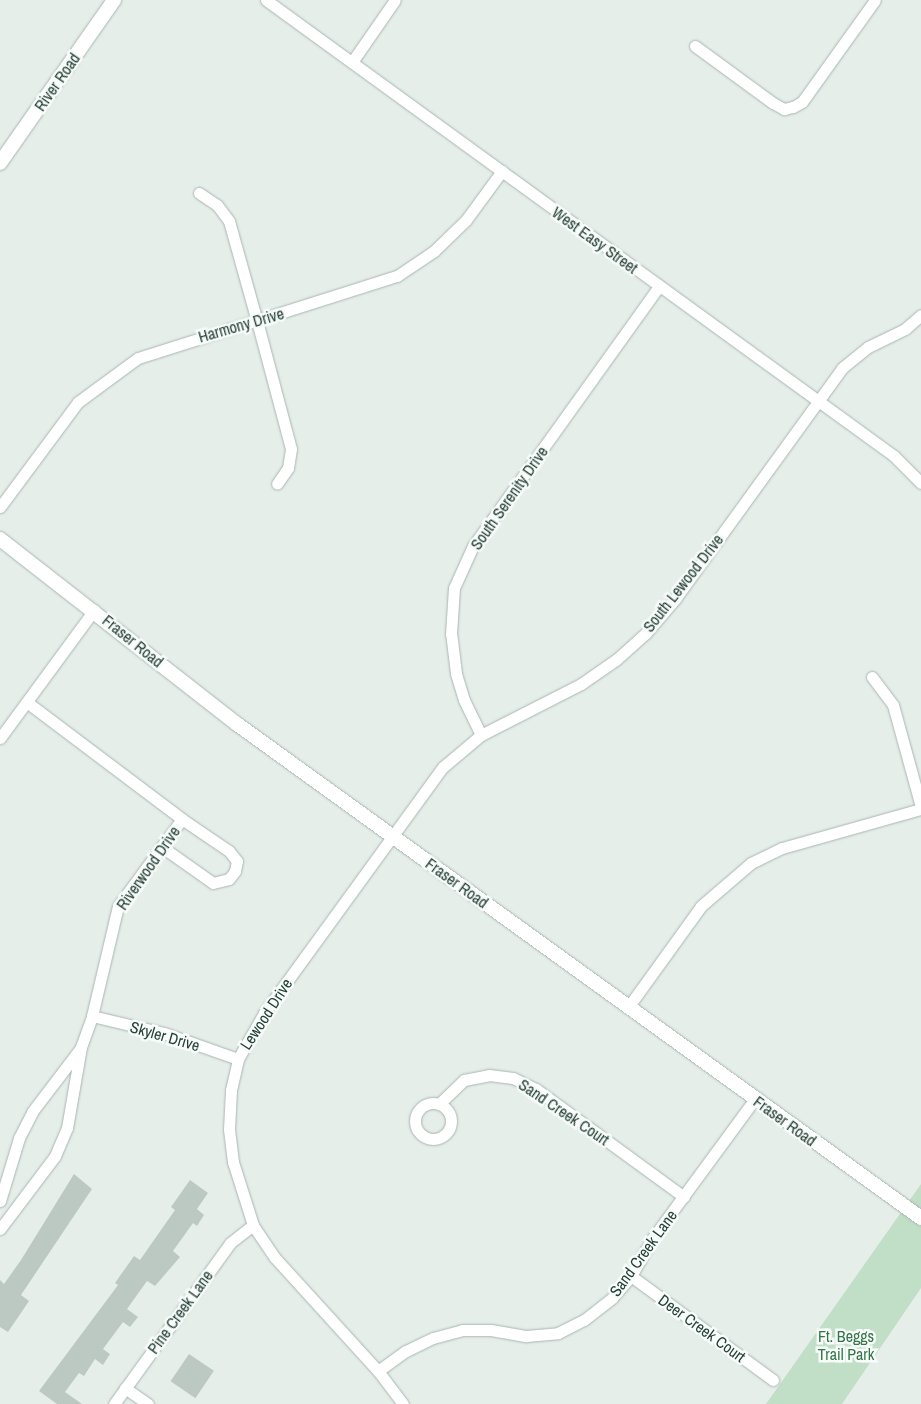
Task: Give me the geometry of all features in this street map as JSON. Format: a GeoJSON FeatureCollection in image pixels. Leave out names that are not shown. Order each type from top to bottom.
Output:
{"type":"FeatureCollection","features":[{"type":"Feature","properties":{"kind":"street","name":"River Road"},"geometry":{"type":"LineString","coordinates":[[0,163],[114,0]]}},
{"type":"Feature","properties":{"kind":"street","name":"West Easy Street"},"geometry":{"type":"LineString","coordinates":[[266,0],[894,456],[921,483]]}},
{"type":"Feature","properties":{"kind":"street"},"geometry":{"type":"LineString","coordinates":[[352,62],[395,0]]}},
{"type":"Feature","properties":{"kind":"street"},"geometry":{"type":"LineString","coordinates":[[696,46],[773,103],[784,109],[793,107],[802,102],[875,0]]}},
{"type":"Feature","properties":{"kind":"street","name":"Harmony Drive"},"geometry":{"type":"LineString","coordinates":[[0,507],[78,402],[106,379],[138,358],[397,276],[434,251],[466,220],[502,171]]}},
{"type":"Feature","properties":{"kind":"street"},"geometry":{"type":"LineString","coordinates":[[199,193],[217,205],[229,221],[257,321],[291,449],[288,468],[277,484]]}},
{"type":"Feature","properties":{"kind":"street","name":"South Serenity Drive"},"geometry":{"type":"LineString","coordinates":[[481,735],[464,700],[456,673],[451,634],[454,588],[473,546],[658,286]]}},
{"type":"Feature","properties":{"kind":"street","name":"South Lewood Drive"},"geometry":{"type":"LineString","coordinates":[[391,836],[443,767],[481,735],[581,684],[617,659],[646,633],[675,599],[817,400],[842,368],[868,347],[905,329],[921,315]]}},
{"type":"Feature","properties":{"kind":"street","name":"Fraser Road"},"geometry":{"type":"LineString","coordinates":[[0,539],[94,610],[237,724],[921,1218]]}},
{"type":"Feature","properties":{"kind":"street"},"geometry":{"type":"LineString","coordinates":[[0,738],[94,610]]}},
{"type":"Feature","properties":{"kind":"street"},"geometry":{"type":"LineString","coordinates":[[628,1006],[701,906],[751,863],[782,848],[921,808],[893,705],[872,677]]}},
{"type":"Feature","properties":{"kind":"street","name":"Riverwood Drive"},"geometry":{"type":"LineString","coordinates":[[0,1230],[55,1156],[67,1128],[81,1047],[92,1016],[118,906],[182,819],[27,702]]}},
{"type":"Feature","properties":{"kind":"street"},"geometry":{"type":"LineString","coordinates":[[162,847],[213,883],[229,880],[236,871],[237,861],[229,851],[182,819]]}},
{"type":"Feature","properties":{"kind":"street","name":"Lewood Drive"},"geometry":{"type":"LineString","coordinates":[[391,836],[264,1013],[238,1059],[231,1090],[229,1130],[235,1170],[253,1225],[275,1258],[378,1371],[403,1404]]}},
{"type":"Feature","properties":{"kind":"street","name":"Skyler Drive"},"geometry":{"type":"LineString","coordinates":[[92,1016],[164,1033],[238,1059]]}},
{"type":"Feature","properties":{"kind":"street","name":"Riverwood Drive"},"geometry":{"type":"LineString","coordinates":[[0,1201],[19,1138],[32,1112],[81,1047]]}},
{"type":"Feature","properties":{"kind":"street","name":"Sand Creek Court"},"geometry":{"type":"LineString","coordinates":[[439,1104],[464,1080],[490,1076],[513,1078],[536,1089],[684,1197]]}},
{"type":"Feature","properties":{"kind":"street","name":"Sand Creek Lane"},"geometry":{"type":"LineString","coordinates":[[378,1371],[426,1341],[462,1330],[491,1330],[526,1336],[558,1333],[584,1320],[612,1298],[631,1276],[652,1239],[755,1099]]}},
{"type":"Feature","properties":{"kind":"street","name":"Pine Creek Lane"},"geometry":{"type":"LineString","coordinates":[[114,1404],[230,1243],[253,1225]]}},
{"type":"Feature","properties":{"kind":"street","name":"Deer Creek Court"},"geometry":{"type":"LineString","coordinates":[[631,1276],[773,1380]]}},
{"type":"Feature","properties":{"kind":"street"},"geometry":{"type":"LineString","coordinates":[[125,1388],[148,1404]]}},
{"type":"Feature","properties":{"kind":"green space","name":"Ft. Beggs Trail Park"},"geometry":{"type":"Polygon","coordinates":[[[921,1184],[921,1288],[842,1404],[766,1404],[921,1184]]]}},
{"type":"Feature","properties":{"kind":"building"},"geometry":{"type":"Polygon","coordinates":[[[74,1174],[92,1189],[21,1295],[29,1301],[8,1332],[0,1327],[0,1280],[4,1284],[21,1260],[74,1174]]]}},
{"type":"Feature","properties":{"kind":"building"},"geometry":{"type":"Polygon","coordinates":[[[190,1180],[208,1193],[197,1209],[204,1215],[197,1226],[193,1223],[173,1251],[180,1257],[155,1286],[147,1281],[127,1309],[138,1317],[130,1327],[123,1322],[103,1349],[110,1354],[103,1365],[95,1359],[84,1376],[79,1373],[65,1392],[82,1404],[57,1404],[39,1391],[118,1285],[115,1283],[134,1256],[140,1260],[175,1210],[171,1207],[190,1180]]]}},
{"type":"Feature","properties":{"kind":"building"},"geometry":{"type":"Polygon","coordinates":[[[189,1354],[214,1371],[195,1398],[171,1381],[189,1354]]]}}]}
